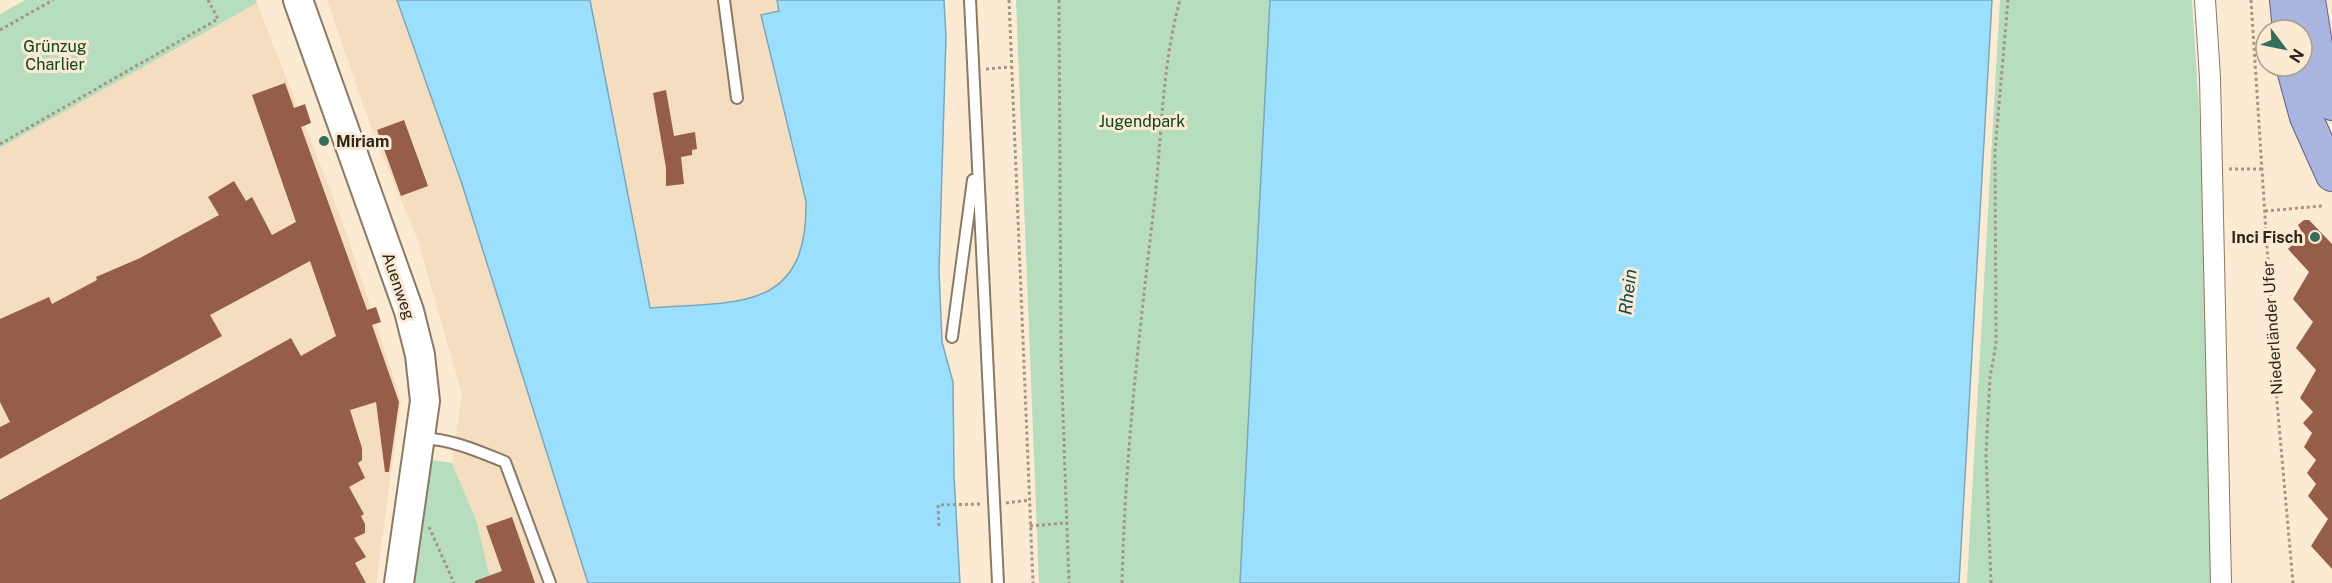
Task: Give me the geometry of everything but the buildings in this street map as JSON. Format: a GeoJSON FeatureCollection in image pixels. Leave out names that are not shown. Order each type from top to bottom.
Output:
{"type":"FeatureCollection","features":[{"type":"Feature","properties":{"kind":"main road"},"geometry":{"type":"LineString","coordinates":[[2286,0],[2288,18]]}},
{"type":"Feature","properties":{"kind":"main road"},"geometry":{"type":"LineString","coordinates":[[2309,0],[2318,57],[2332,104]]}},
{"type":"Feature","properties":{"kind":"main road"},"geometry":{"type":"LineString","coordinates":[[2295,78],[2306,117],[2332,175]]}},
{"type":"Feature","properties":{"kind":"street","name":"Auenweg"},"geometry":{"type":"LineString","coordinates":[[298,0],[409,311],[421,366],[425,401],[399,583]]}},
{"type":"Feature","properties":{"kind":"street"},"geometry":{"type":"LineString","coordinates":[[2205,0],[2210,78],[2221,583]]}},
{"type":"Feature","properties":{"kind":"lane"},"geometry":{"type":"LineString","coordinates":[[724,0],[737,98]]}},
{"type":"Feature","properties":{"kind":"lane"},"geometry":{"type":"LineString","coordinates":[[970,0],[998,583]]}},
{"type":"Feature","properties":{"kind":"lane"},"geometry":{"type":"LineString","coordinates":[[952,337],[977,153]]}},
{"type":"Feature","properties":{"kind":"lane"},"geometry":{"type":"LineString","coordinates":[[421,438],[437,438],[463,445],[505,462],[550,583]]}},
{"type":"Feature","properties":{"kind":"path"},"geometry":{"type":"LineString","coordinates":[[0,30],[53,0]]}},
{"type":"Feature","properties":{"kind":"path"},"geometry":{"type":"LineString","coordinates":[[0,144],[218,19],[208,0]]}},
{"type":"Feature","properties":{"kind":"path"},"geometry":{"type":"LineString","coordinates":[[1009,0],[1033,583]]}},
{"type":"Feature","properties":{"kind":"path"},"geometry":{"type":"LineString","coordinates":[[1059,0],[1061,359],[1069,583]]}},
{"type":"Feature","properties":{"kind":"path"},"geometry":{"type":"LineString","coordinates":[[1122,583],[1130,431],[1141,309],[1158,165],[1164,87],[1173,25],[1180,0]]}},
{"type":"Feature","properties":{"kind":"path"},"geometry":{"type":"LineString","coordinates":[[1991,583],[1986,453],[1990,376],[1996,344],[1995,151],[2008,0]]}},
{"type":"Feature","properties":{"kind":"path","name":"Niederländer Ufer"},"geometry":{"type":"LineString","coordinates":[[2251,0],[2277,402],[2293,583]]}},
{"type":"Feature","properties":{"kind":"path"},"geometry":{"type":"LineString","coordinates":[[973,70],[1011,67]]}},
{"type":"Feature","properties":{"kind":"path"},"geometry":{"type":"LineString","coordinates":[[2224,169],[2262,169]]}},
{"type":"Feature","properties":{"kind":"path"},"geometry":{"type":"LineString","coordinates":[[2265,211],[2322,206]]}},
{"type":"Feature","properties":{"kind":"path"},"geometry":{"type":"LineString","coordinates":[[939,526],[938,506],[1029,500]]}},
{"type":"Feature","properties":{"kind":"path"},"geometry":{"type":"LineString","coordinates":[[1030,526],[1067,523]]}},
{"type":"Feature","properties":{"kind":"path"},"geometry":{"type":"LineString","coordinates":[[428,526],[454,583]]}},
{"type":"Feature","properties":{"kind":"shaded area"},"geometry":{"type":"Polygon","coordinates":[[[327,0],[397,0],[462,184],[588,583],[491,583],[477,522],[452,463],[462,394],[417,238],[374,136],[327,0]]]}},
{"type":"Feature","properties":{"kind":"shaded area"},"geometry":{"type":"Polygon","coordinates":[[[590,0],[777,0],[779,11],[761,16],[806,201],[807,225],[799,259],[778,286],[764,295],[739,301],[650,308],[590,0]]]}},
{"type":"Feature","properties":{"kind":"shaded area"},"geometry":{"type":"Polygon","coordinates":[[[257,3],[343,223],[401,400],[376,583],[0,583],[0,148],[257,3]]]}},
{"type":"Feature","properties":{"kind":"green space","name":"Grünzug Charlier"},"geometry":{"type":"Polygon","coordinates":[[[25,0],[256,0],[257,3],[0,148],[0,14],[25,0]]]}},
{"type":"Feature","properties":{"kind":"green space","name":"Jugendpark"},"geometry":{"type":"Polygon","coordinates":[[[1016,0],[1270,0],[1240,583],[1039,583],[1016,0]]]}},
{"type":"Feature","properties":{"kind":"green space"},"geometry":{"type":"Polygon","coordinates":[[[2000,0],[2192,0],[2200,126],[2213,583],[1967,583],[2000,0]]]}},
{"type":"Feature","properties":{"kind":"green space"},"geometry":{"type":"Polygon","coordinates":[[[430,460],[452,463],[477,522],[491,583],[406,583],[430,460]]]}},
{"type":"Feature","properties":{"kind":"water"},"geometry":{"type":"Polygon","coordinates":[[[397,0],[590,0],[650,308],[738,301],[761,294],[780,283],[795,264],[803,238],[806,201],[761,15],[779,11],[777,0],[944,0],[946,37],[939,271],[942,342],[953,382],[954,476],[960,583],[588,583],[462,184],[397,0]]]}},
{"type":"Feature","properties":{"kind":"water","name":"Rhein"},"geometry":{"type":"Polygon","coordinates":[[[1270,0],[1992,0],[1959,583],[1240,583],[1270,0]]]}},
{"type":"Feature","properties":{"kind":"place","name":"Miriam"},"geometry":{"type":"Point","coordinates":[324,141]}},
{"type":"Feature","properties":{"kind":"place","name":"Inci Fisch"},"geometry":{"type":"Point","coordinates":[2315,237]}}]}
